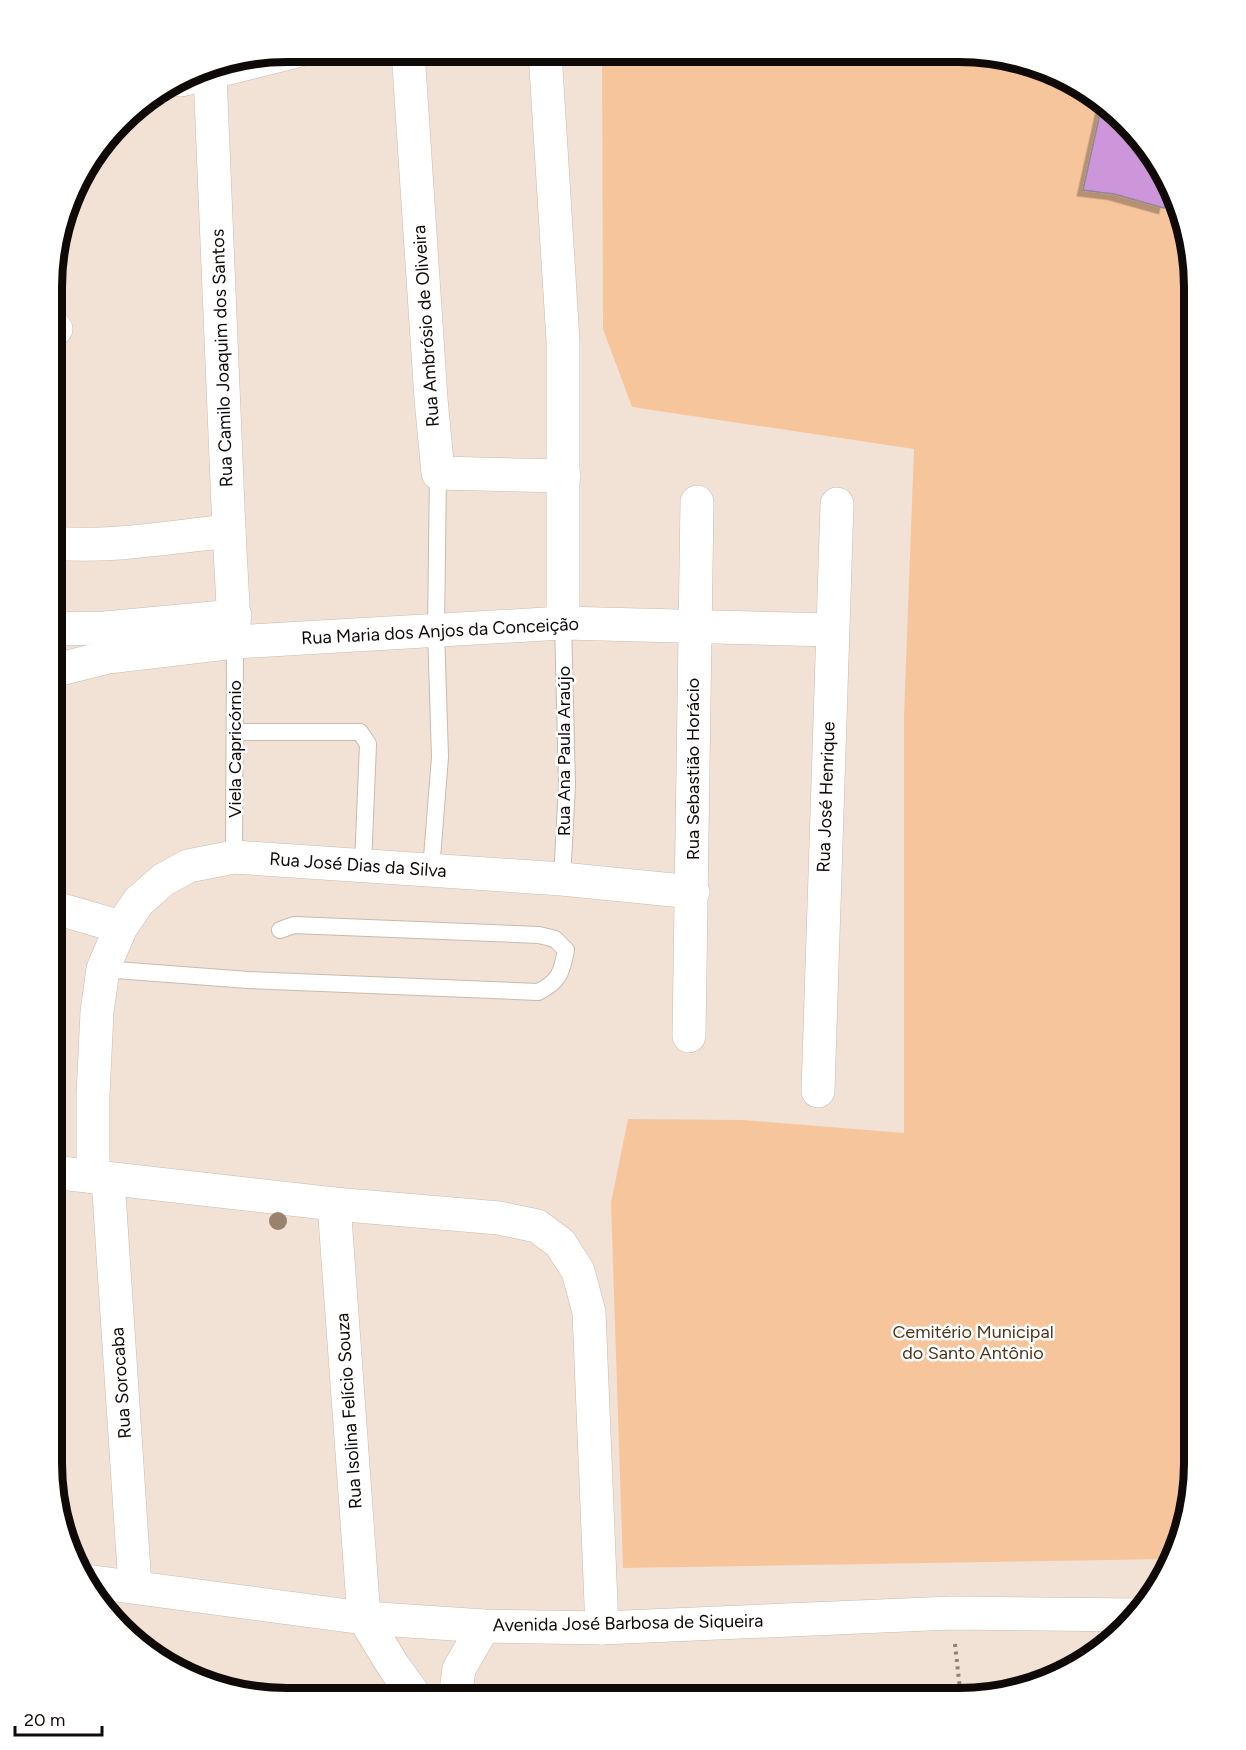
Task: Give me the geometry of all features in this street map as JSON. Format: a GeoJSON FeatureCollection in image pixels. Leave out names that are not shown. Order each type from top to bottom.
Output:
{"type":"FeatureCollection","features":[{"type":"Feature","properties":{"kind":"street","name":"Rua Ambrósio de Oliveira"},"geometry":{"type":"LineString","coordinates":[[409,62],[438,473]]}},
{"type":"Feature","properties":{"kind":"street"},"geometry":{"type":"LineString","coordinates":[[546,62],[563,341],[563,623]]}},
{"type":"Feature","properties":{"kind":"street","name":"Rua Camilo Joaquim dos Santos"},"geometry":{"type":"LineString","coordinates":[[195,81],[235,629]]}},
{"type":"Feature","properties":{"kind":"street"},"geometry":{"type":"LineString","coordinates":[[438,473],[564,476]]}},
{"type":"Feature","properties":{"kind":"street","name":"Rua Sebastião Horácio"},"geometry":{"type":"LineString","coordinates":[[689,1036],[693,892],[697,502]]}},
{"type":"Feature","properties":{"kind":"street","name":"Rua José Henrique"},"geometry":{"type":"LineString","coordinates":[[818,1091],[831,630],[837,504]]}},
{"type":"Feature","properties":{"kind":"street"},"geometry":{"type":"LineString","coordinates":[[62,543],[120,543],[229,531]]}},
{"type":"Feature","properties":{"kind":"street","name":"Rua Maria dos Anjos da Conceição"},"geometry":{"type":"LineString","coordinates":[[62,668],[235,629],[436,630],[563,623],[831,630]]}},
{"type":"Feature","properties":{"kind":"street"},"geometry":{"type":"LineString","coordinates":[[62,629],[235,629]]}},
{"type":"Feature","properties":{"kind":"street","name":"Rua José Dias da Silva"},"geometry":{"type":"LineString","coordinates":[[103,969],[121,927],[139,901],[163,880],[189,866],[234,857],[561,879],[693,892]]}},
{"type":"Feature","properties":{"kind":"street"},"geometry":{"type":"LineString","coordinates":[[62,910],[121,927]]}},
{"type":"Feature","properties":{"kind":"street","name":"Rua Sorocaba"},"geometry":{"type":"LineString","coordinates":[[103,969],[97,1012],[93,1095],[135,1586]]}},
{"type":"Feature","properties":{"kind":"street"},"geometry":{"type":"LineString","coordinates":[[62,1174],[334,1204],[499,1218],[537,1226],[560,1243],[578,1271],[589,1312],[602,1628]]}},
{"type":"Feature","properties":{"kind":"street","name":"Rua Isolina Felício Souza"},"geometry":{"type":"LineString","coordinates":[[334,1204],[364,1618]]}},
{"type":"Feature","properties":{"kind":"street","name":"Avenida José Barbosa de Siqueira"},"geometry":{"type":"LineString","coordinates":[[95,1582],[364,1618],[484,1626],[602,1628],[951,1613],[1126,1615]]}},
{"type":"Feature","properties":{"kind":"street"},"geometry":{"type":"LineString","coordinates":[[364,1618],[409,1688]]}},
{"type":"Feature","properties":{"kind":"street"},"geometry":{"type":"LineString","coordinates":[[456,1688],[459,1669],[484,1626]]}},
{"type":"Feature","properties":{"kind":"lane"},"geometry":{"type":"LineString","coordinates":[[431,870],[440,757],[436,630],[438,473]]}},
{"type":"Feature","properties":{"kind":"lane","name":"Rua Ana Paula Araújo"},"geometry":{"type":"LineString","coordinates":[[561,879],[567,785],[563,623]]}},
{"type":"Feature","properties":{"kind":"lane","name":"Viela Capricórnio"},"geometry":{"type":"LineString","coordinates":[[234,857],[235,629]]}},
{"type":"Feature","properties":{"kind":"lane"},"geometry":{"type":"LineString","coordinates":[[235,732],[360,732],[368,744],[363,865]]}},
{"type":"Feature","properties":{"kind":"lane"},"geometry":{"type":"LineString","coordinates":[[103,969],[248,980],[538,992],[550,986],[563,970],[566,950],[555,939],[540,934],[294,925],[280,930]]}},
{"type":"Feature","properties":{"kind":"path"},"geometry":{"type":"LineString","coordinates":[[951,1613],[960,1688]]}},
{"type":"Feature","properties":{"kind":"green space","name":"Cemitério Municipal do Santo Antônio"},"geometry":{"type":"Polygon","coordinates":[[[602,62],[975,62],[1018,69],[1059,85],[1085,99],[1108,117],[1147,161],[1167,200],[1177,228],[1184,271],[1184,1479],[1177,1522],[1163,1559],[623,1568],[611,1203],[628,1119],[744,1120],[904,1133],[904,715],[914,449],[632,407],[603,329],[602,62]]]}},
{"type":"Feature","properties":{"kind":"building"},"geometry":{"type":"Polygon","coordinates":[[[1101,111],[1119,127],[1138,149],[1147,161],[1166,198],[1164,208],[1114,194],[1083,190],[1101,111]]]}}]}
